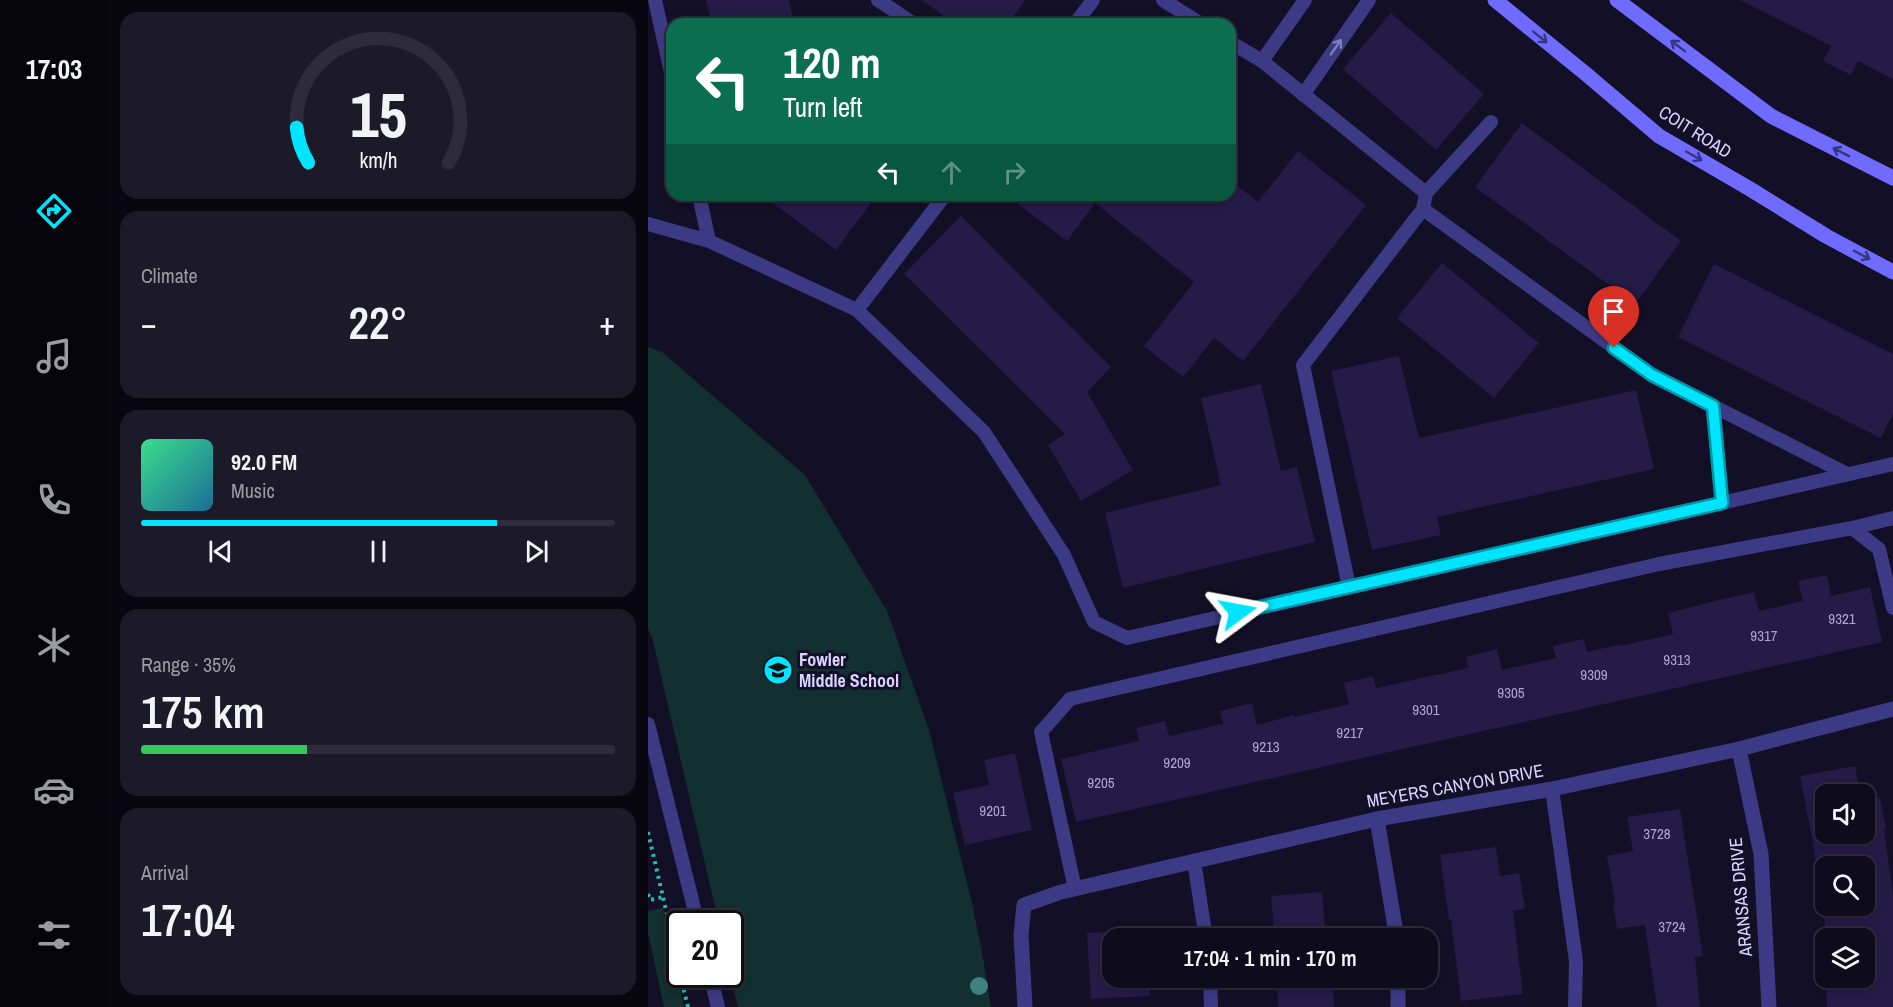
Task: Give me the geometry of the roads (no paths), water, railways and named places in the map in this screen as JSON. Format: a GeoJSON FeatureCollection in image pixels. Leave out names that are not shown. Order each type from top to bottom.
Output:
{"type":"FeatureCollection","features":[{"type":"Feature","properties":{"kind":"main road","name":"COIT ROAD"},"geometry":{"type":"LineString","coordinates":[[1495,0],[1659,136],[1826,236],[1893,272]]}},
{"type":"Feature","properties":{"kind":"main road"},"geometry":{"type":"LineString","coordinates":[[1617,0],[1771,116],[1893,178]]}},
{"type":"Feature","properties":{"kind":"street","name":"MEYERS CANYON DRIVE"},"geometry":{"type":"LineString","coordinates":[[1025,1007],[1021,935],[1024,905],[1074,889],[1377,819],[1552,789],[1739,749],[1893,709]]}},
{"type":"Feature","properties":{"kind":"street","name":"ARANSAS DRIVE"},"geometry":{"type":"LineString","coordinates":[[1739,749],[1761,854],[1769,1007]]}},
{"type":"Feature","properties":{"kind":"street"},"geometry":{"type":"LineString","coordinates":[[1377,819],[1395,928]]}},
{"type":"Feature","properties":{"kind":"street"},"geometry":{"type":"LineString","coordinates":[[1398,988],[1398,1007]]}},
{"type":"Feature","properties":{"kind":"lane"},"geometry":{"type":"LineString","coordinates":[[654,0],[666,51]]}},
{"type":"Feature","properties":{"kind":"lane"},"geometry":{"type":"LineString","coordinates":[[878,0],[906,18]]}},
{"type":"Feature","properties":{"kind":"lane"},"geometry":{"type":"LineString","coordinates":[[1080,18],[1094,0]]}},
{"type":"Feature","properties":{"kind":"lane"},"geometry":{"type":"LineString","coordinates":[[1163,0],[1192,18]]}},
{"type":"Feature","properties":{"kind":"lane"},"geometry":{"type":"LineString","coordinates":[[1262,61],[1305,0]]}},
{"type":"Feature","properties":{"kind":"lane"},"geometry":{"type":"LineString","coordinates":[[1304,95],[1369,0]]}},
{"type":"Feature","properties":{"kind":"lane"},"geometry":{"type":"LineString","coordinates":[[1236,46],[1262,61],[1426,193]]}},
{"type":"Feature","properties":{"kind":"lane"},"geometry":{"type":"LineString","coordinates":[[1349,587],[1303,365],[1423,209],[1426,193],[1491,122]]}},
{"type":"Feature","properties":{"kind":"lane"},"geometry":{"type":"LineString","coordinates":[[700,201],[709,241]]}},
{"type":"Feature","properties":{"kind":"lane"},"geometry":{"type":"LineString","coordinates":[[857,310],[940,201]]}},
{"type":"Feature","properties":{"kind":"lane"},"geometry":{"type":"LineString","coordinates":[[1423,209],[1652,375],[1847,474]]}},
{"type":"Feature","properties":{"kind":"lane"},"geometry":{"type":"LineString","coordinates":[[648,224],[709,241],[857,310],[984,432],[1064,555],[1094,622],[1127,638],[1893,464]]}},
{"type":"Feature","properties":{"kind":"lane"},"geometry":{"type":"LineString","coordinates":[[1713,406],[1722,503]]}},
{"type":"Feature","properties":{"kind":"lane"},"geometry":{"type":"LineString","coordinates":[[1074,889],[1041,732],[1070,699],[1659,564],[1852,528],[1893,518]]}},
{"type":"Feature","properties":{"kind":"lane"},"geometry":{"type":"LineString","coordinates":[[1852,528],[1879,549],[1893,608]]}},
{"type":"Feature","properties":{"kind":"lane"},"geometry":{"type":"LineString","coordinates":[[648,724],[694,910]]}},
{"type":"Feature","properties":{"kind":"lane"},"geometry":{"type":"LineString","coordinates":[[1552,789],[1576,961],[1575,1007]]}},
{"type":"Feature","properties":{"kind":"lane"},"geometry":{"type":"LineString","coordinates":[[1194,861],[1204,928]]}},
{"type":"Feature","properties":{"kind":"lane"},"geometry":{"type":"LineString","coordinates":[[713,988],[718,1007]]}},
{"type":"Feature","properties":{"kind":"lane"},"geometry":{"type":"LineString","coordinates":[[1210,988],[1211,1007]]}},
{"type":"Feature","properties":{"kind":"place","name":"Fowler Middle School"},"geometry":{"type":"Point","coordinates":[778,670]}}]}
